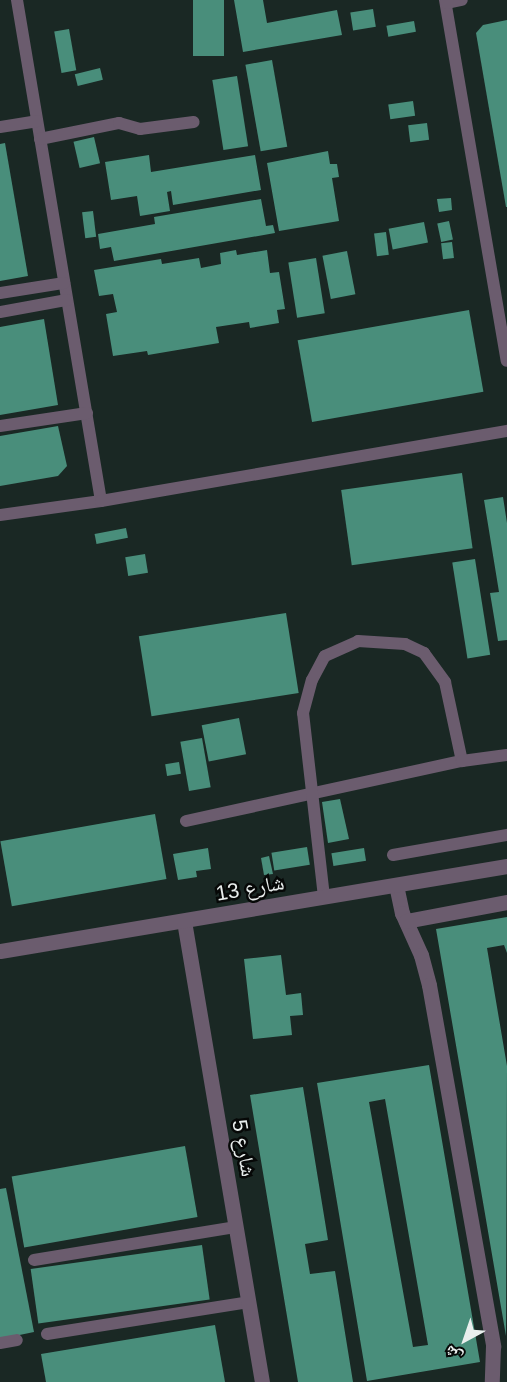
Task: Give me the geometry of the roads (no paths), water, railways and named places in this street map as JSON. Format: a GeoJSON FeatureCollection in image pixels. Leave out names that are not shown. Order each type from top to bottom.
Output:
{"type":"FeatureCollection","features":[{"type":"Feature","properties":{"kind":"street","name":"شارع 13"},"geometry":{"type":"LineString","coordinates":[[0,951],[507,866]]}},
{"type":"Feature","properties":{"kind":"street"},"geometry":{"type":"LineString","coordinates":[[396,885],[406,921],[421,955],[429,985],[498,1375]]}},
{"type":"Feature","properties":{"kind":"street"},"geometry":{"type":"LineString","coordinates":[[406,921],[507,902]]}},
{"type":"Feature","properties":{"kind":"street","name":"شارع 5"},"geometry":{"type":"LineString","coordinates":[[184,921],[262,1382]]}},
{"type":"Feature","properties":{"kind":"lane"},"geometry":{"type":"LineString","coordinates":[[17,0],[102,501]]}},
{"type":"Feature","properties":{"kind":"lane"},"geometry":{"type":"LineString","coordinates":[[462,0],[445,1],[502,302],[507,362]]}},
{"type":"Feature","properties":{"kind":"lane"},"geometry":{"type":"LineString","coordinates":[[0,128],[37,121]]}},
{"type":"Feature","properties":{"kind":"lane"},"geometry":{"type":"LineString","coordinates":[[40,139],[119,123],[140,129],[194,122]]}},
{"type":"Feature","properties":{"kind":"lane"},"geometry":{"type":"LineString","coordinates":[[0,293],[64,283]]}},
{"type":"Feature","properties":{"kind":"lane"},"geometry":{"type":"LineString","coordinates":[[0,312],[67,300]]}},
{"type":"Feature","properties":{"kind":"lane"},"geometry":{"type":"LineString","coordinates":[[0,426],[87,413]]}},
{"type":"Feature","properties":{"kind":"lane"},"geometry":{"type":"LineString","coordinates":[[0,515],[102,501],[507,431]]}},
{"type":"Feature","properties":{"kind":"lane"},"geometry":{"type":"LineString","coordinates":[[324,897],[303,713],[312,680],[325,656],[358,641],[405,644],[424,653],[445,682],[462,762]]}},
{"type":"Feature","properties":{"kind":"lane"},"geometry":{"type":"LineString","coordinates":[[186,821],[312,792],[507,755]]}},
{"type":"Feature","properties":{"kind":"lane"},"geometry":{"type":"LineString","coordinates":[[393,855],[507,834]]}},
{"type":"Feature","properties":{"kind":"lane"},"geometry":{"type":"LineString","coordinates":[[34,1260],[236,1227]]}},
{"type":"Feature","properties":{"kind":"lane"},"geometry":{"type":"LineString","coordinates":[[47,1334],[248,1302]]}},
{"type":"Feature","properties":{"kind":"lane"},"geometry":{"type":"LineString","coordinates":[[0,1343],[17,1340]]}}]}
